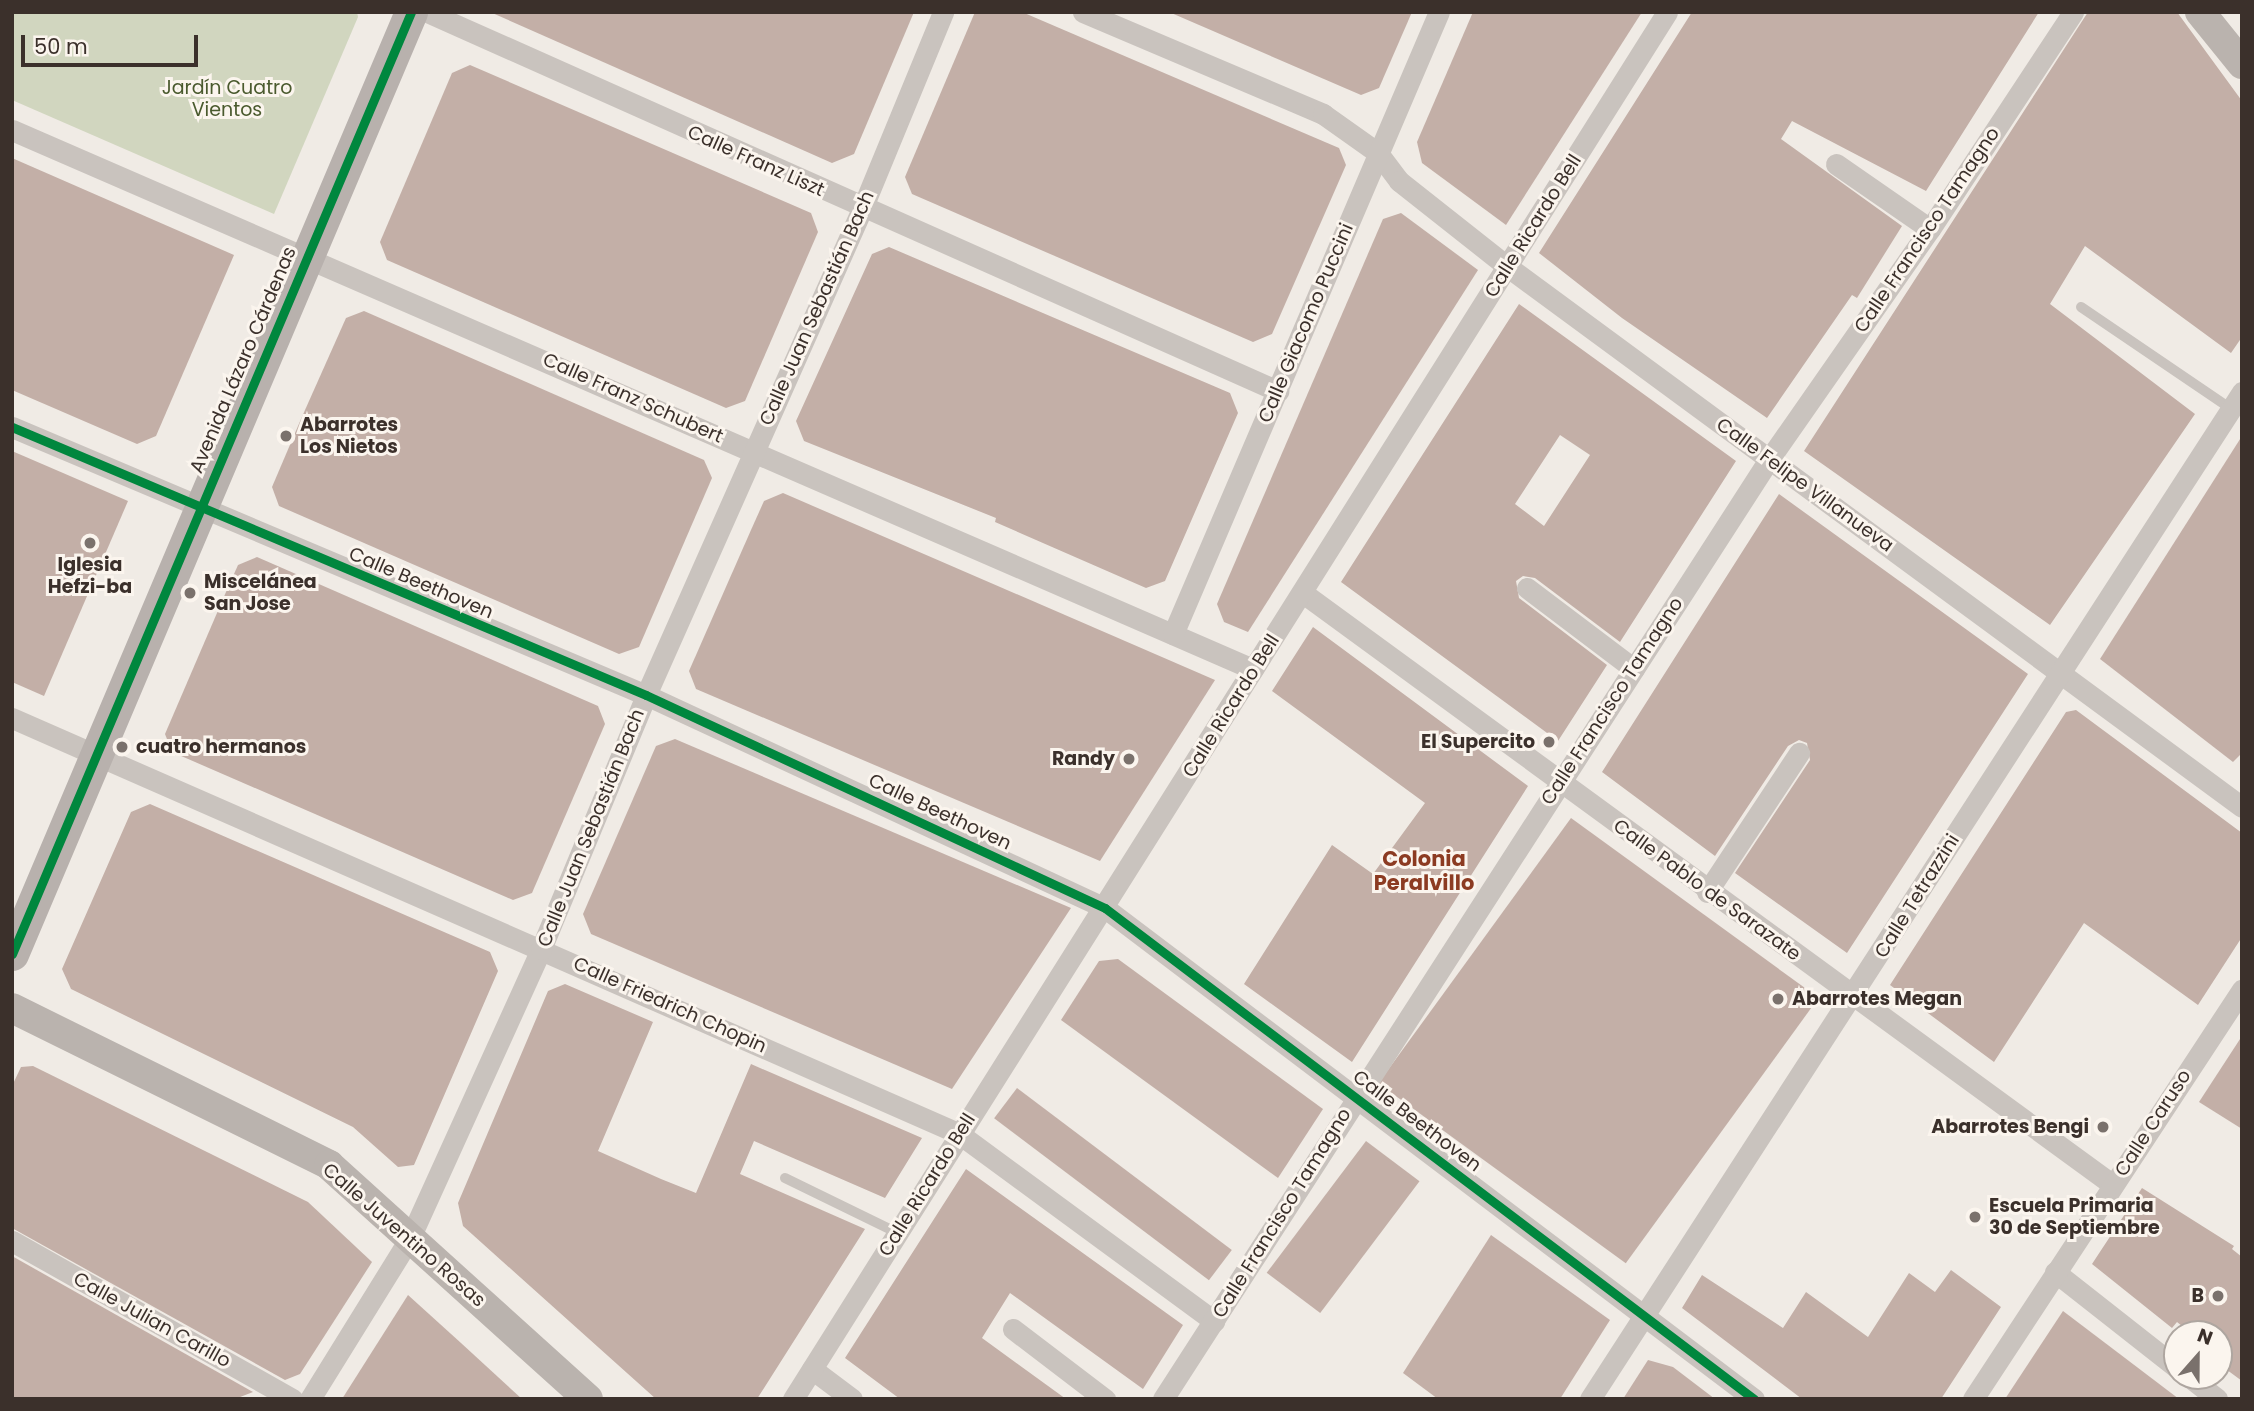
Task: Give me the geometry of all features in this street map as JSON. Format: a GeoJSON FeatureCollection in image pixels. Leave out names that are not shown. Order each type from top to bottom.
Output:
{"type":"FeatureCollection","features":[{"type":"Feature","properties":{"kind":"main road","name":"Avenida Lázaro Cárdenas"},"geometry":{"type":"LineString","coordinates":[[12,954],[305,255],[411,12]]}},
{"type":"Feature","properties":{"kind":"street","name":"Calle Franz Liszt"},"geometry":{"type":"LineString","coordinates":[[427,12],[862,209],[1278,391]]}},
{"type":"Feature","properties":{"kind":"street","name":"Calle Juan Sebastián Bach"},"geometry":{"type":"LineString","coordinates":[[310,1399],[410,1238],[541,948],[646,695],[862,209],[943,12]]}},
{"type":"Feature","properties":{"kind":"street","name":"Calle Felipe Villanueva"},"geometry":{"type":"LineString","coordinates":[[1083,12],[1323,114],[1378,153],[1399,181],[1508,267],[2242,807]]}},
{"type":"Feature","properties":{"kind":"street","name":"Calle Giacomo Puccini"},"geometry":{"type":"LineString","coordinates":[[1173,634],[1438,12]]}},
{"type":"Feature","properties":{"kind":"street","name":"Calle Ricardo Bell"},"geometry":{"type":"LineString","coordinates":[[793,1399],[958,1133],[1105,908],[1667,12]]}},
{"type":"Feature","properties":{"kind":"street","name":"Calle Francisco Tamagno"},"geometry":{"type":"LineString","coordinates":[[1163,1399],[1355,1096],[1770,458],[1930,229],[2073,12]]}},
{"type":"Feature","properties":{"kind":"street"},"geometry":{"type":"LineString","coordinates":[[2200,12],[2242,64]]}},
{"type":"Feature","properties":{"kind":"street","name":"Calle Franz Schubert"},"geometry":{"type":"LineString","coordinates":[[12,130],[1253,669]]}},
{"type":"Feature","properties":{"kind":"street"},"geometry":{"type":"LineString","coordinates":[[1836,164],[1930,229]]}},
{"type":"Feature","properties":{"kind":"street","name":"Calle Tetrazzini"},"geometry":{"type":"LineString","coordinates":[[1590,1399],[1854,996],[2059,672],[2236,401]]}},
{"type":"Feature","properties":{"kind":"street","name":"Calle Beethoven"},"geometry":{"type":"LineString","coordinates":[[12,427],[200,510],[646,695],[1105,908],[1754,1399]]}},
{"type":"Feature","properties":{"kind":"street"},"geometry":{"type":"LineString","coordinates":[[1527,588],[1634,670]]}},
{"type":"Feature","properties":{"kind":"street","name":"Calle Pablo de Sarazate"},"geometry":{"type":"LineString","coordinates":[[1303,593],[1707,892],[2113,1185]]}},
{"type":"Feature","properties":{"kind":"street","name":"Calle Friedrich Chopin"},"geometry":{"type":"LineString","coordinates":[[12,718],[958,1133],[1214,1321]]}},
{"type":"Feature","properties":{"kind":"street"},"geometry":{"type":"LineString","coordinates":[[1707,892],[1799,753]]}},
{"type":"Feature","properties":{"kind":"street","name":"Calle Caruso"},"geometry":{"type":"LineString","coordinates":[[1973,1399],[2242,989]]}},
{"type":"Feature","properties":{"kind":"street","name":"Calle Juventino Rosas"},"geometry":{"type":"LineString","coordinates":[[12,1008],[329,1165],[588,1399]]}},
{"type":"Feature","properties":{"kind":"street","name":"Calle Julian Carillo"},"geometry":{"type":"LineString","coordinates":[[12,1241],[292,1399]]}},
{"type":"Feature","properties":{"kind":"street"},"geometry":{"type":"LineString","coordinates":[[2055,1272],[2163,1357]]}},
{"type":"Feature","properties":{"kind":"street"},"geometry":{"type":"LineString","coordinates":[[1013,1329],[1105,1399]]}},
{"type":"Feature","properties":{"kind":"street"},"geometry":{"type":"LineString","coordinates":[[812,1370],[852,1399]]}},
{"type":"Feature","properties":{"kind":"lane"},"geometry":{"type":"LineString","coordinates":[[2081,307],[2236,401]]}},
{"type":"Feature","properties":{"kind":"lane"},"geometry":{"type":"LineString","coordinates":[[785,1178],[898,1233]]}},
{"type":"Feature","properties":{"kind":"green space","name":"Jardín Cuatro Vientos"},"geometry":{"type":"Polygon","coordinates":[[[12,12],[357,12],[358,17],[274,214],[12,100],[12,12]]]}},
{"type":"Feature","properties":{"kind":"building"},"geometry":{"type":"Polygon","coordinates":[[[490,12],[914,12],[854,154],[832,163],[490,12]]]}},
{"type":"Feature","properties":{"kind":"building"},"geometry":{"type":"Polygon","coordinates":[[[975,12],[1022,12],[1339,148],[1346,165],[1272,334],[1253,342],[912,194],[905,177],[975,12]]]}},
{"type":"Feature","properties":{"kind":"building"},"geometry":{"type":"Polygon","coordinates":[[[1169,12],[1412,12],[1379,88],[1361,95],[1169,12]]]}},
{"type":"Feature","properties":{"kind":"building"},"geometry":{"type":"Polygon","coordinates":[[[1473,12],[1642,12],[1506,225],[1422,163],[1417,142],[1473,12]]]}},
{"type":"Feature","properties":{"kind":"building"},"geometry":{"type":"Polygon","coordinates":[[[1692,12],[2039,12],[1926,191],[1792,121],[1781,139],[1902,226],[1857,298],[1852,295],[1767,418],[1622,318],[1539,253],[1692,12]]]}},
{"type":"Feature","properties":{"kind":"building"},"geometry":{"type":"Polygon","coordinates":[[[2088,12],[2177,12],[2242,101],[2242,337],[2231,353],[2085,246],[2050,304],[2195,414],[2050,625],[1804,451],[2088,12]]]}},
{"type":"Feature","properties":{"kind":"building"},"geometry":{"type":"Polygon","coordinates":[[[470,65],[811,213],[818,232],[745,401],[726,408],[387,260],[380,242],[452,73],[470,65]]]}},
{"type":"Feature","properties":{"kind":"building"},"geometry":{"type":"Polygon","coordinates":[[[12,158],[234,255],[156,436],[137,444],[12,390],[12,158]]]}},
{"type":"Feature","properties":{"kind":"building"},"geometry":{"type":"Polygon","coordinates":[[[1401,213],[1478,270],[1248,632],[1224,622],[1217,604],[1383,219],[1401,213]]]}},
{"type":"Feature","properties":{"kind":"building"},"geometry":{"type":"Polygon","coordinates":[[[889,247],[1230,393],[1238,413],[1165,581],[1146,588],[995,522],[996,518],[804,441],[796,421],[872,254],[889,247]]]}},
{"type":"Feature","properties":{"kind":"building"},"geometry":{"type":"Polygon","coordinates":[[[1519,304],[1736,461],[1620,642],[1535,578],[1523,576],[1516,581],[1519,598],[1607,665],[1558,741],[1341,582],[1519,304]],[[1560,435],[1515,504],[1544,526],[1590,455],[1560,435]]]}},
{"type":"Feature","properties":{"kind":"building"},"geometry":{"type":"Polygon","coordinates":[[[364,311],[704,460],[712,478],[639,647],[619,654],[279,506],[272,487],[301,419],[346,318],[364,311]]]}},
{"type":"Feature","properties":{"kind":"building"},"geometry":{"type":"Polygon","coordinates":[[[2242,436],[2242,753],[2233,762],[2100,659],[2242,436]]]}},
{"type":"Feature","properties":{"kind":"building"},"geometry":{"type":"Polygon","coordinates":[[[12,451],[128,501],[44,696],[12,682],[12,451]]]}},
{"type":"Feature","properties":{"kind":"building"},"geometry":{"type":"Polygon","coordinates":[[[783,493],[1215,680],[1100,861],[696,689],[689,671],[751,530],[764,501],[783,493]]]}},
{"type":"Feature","properties":{"kind":"building"},"geometry":{"type":"Polygon","coordinates":[[[1779,494],[2028,674],[1847,953],[1735,873],[1810,760],[1807,743],[1799,740],[1788,746],[1715,856],[1602,772],[1779,494]]]}},
{"type":"Feature","properties":{"kind":"building"},"geometry":{"type":"Polygon","coordinates":[[[257,557],[598,706],[605,724],[532,893],[513,900],[172,752],[165,734],[226,592],[238,565],[257,557]]]}},
{"type":"Feature","properties":{"kind":"building"},"geometry":{"type":"Polygon","coordinates":[[[1313,627],[1528,786],[1352,1062],[1244,984],[1332,845],[1373,874],[1425,803],[1272,691],[1313,627]]]}},
{"type":"Feature","properties":{"kind":"building"},"geometry":{"type":"Polygon","coordinates":[[[2076,710],[2242,833],[2242,937],[2198,1005],[2084,923],[1994,1062],[1890,985],[2066,712],[2076,710]]]}},
{"type":"Feature","properties":{"kind":"building"},"geometry":{"type":"Polygon","coordinates":[[[675,739],[1071,908],[952,1089],[591,934],[583,914],[656,746],[675,739]]]}},
{"type":"Feature","properties":{"kind":"building"},"geometry":{"type":"Polygon","coordinates":[[[150,804],[490,952],[498,971],[414,1165],[398,1167],[353,1127],[71,989],[62,969],[131,812],[150,804]]]}},
{"type":"Feature","properties":{"kind":"building"},"geometry":{"type":"Polygon","coordinates":[[[1571,818],[1819,998],[1626,1263],[1378,1083],[1571,818]]]}},
{"type":"Feature","properties":{"kind":"building"},"geometry":{"type":"Polygon","coordinates":[[[1118,959],[1323,1109],[1278,1178],[1061,1020],[1099,961],[1118,959]]]}},
{"type":"Feature","properties":{"kind":"building"},"geometry":{"type":"Polygon","coordinates":[[[565,984],[653,1022],[598,1151],[661,1179],[696,1193],[751,1064],[922,1138],[885,1198],[754,1141],[740,1174],[865,1229],[757,1399],[656,1399],[463,1226],[458,1203],[548,991],[565,984]]]}},
{"type":"Feature","properties":{"kind":"building"},"geometry":{"type":"Polygon","coordinates":[[[2242,1036],[2242,1129],[2199,1102],[2242,1036]]]}},
{"type":"Feature","properties":{"kind":"building"},"geometry":{"type":"Polygon","coordinates":[[[33,1066],[308,1202],[372,1262],[300,1374],[285,1380],[12,1228],[12,1086],[21,1067],[33,1066]]]}},
{"type":"Feature","properties":{"kind":"building"},"geometry":{"type":"Polygon","coordinates":[[[1017,1088],[1232,1250],[1209,1280],[994,1118],[1017,1088]]]}},
{"type":"Feature","properties":{"kind":"building"},"geometry":{"type":"Polygon","coordinates":[[[1366,1141],[1420,1181],[1320,1313],[1267,1273],[1366,1141]]]}},
{"type":"Feature","properties":{"kind":"building"},"geometry":{"type":"Polygon","coordinates":[[[966,1169],[1183,1325],[1143,1389],[1010,1293],[982,1338],[1066,1399],[900,1399],[845,1358],[966,1169]]]}},
{"type":"Feature","properties":{"kind":"building"},"geometry":{"type":"Polygon","coordinates":[[[2142,1188],[2234,1246],[2232,1249],[2242,1257],[2242,1381],[2233,1374],[2233,1320],[2163,1321],[2092,1264],[2142,1188]]]}},
{"type":"Feature","properties":{"kind":"building"},"geometry":{"type":"Polygon","coordinates":[[[1491,1235],[1610,1320],[1560,1399],[1438,1399],[1403,1373],[1491,1235]]]}},
{"type":"Feature","properties":{"kind":"building"},"geometry":{"type":"Polygon","coordinates":[[[12,1256],[253,1392],[235,1399],[12,1399],[12,1256]]]}},
{"type":"Feature","properties":{"kind":"building"},"geometry":{"type":"Polygon","coordinates":[[[1951,1270],[2001,1307],[1941,1399],[1802,1399],[1682,1308],[1702,1275],[1783,1328],[1806,1292],[1868,1337],[1909,1273],[1935,1292],[1951,1270]]]}},
{"type":"Feature","properties":{"kind":"building"},"geometry":{"type":"Polygon","coordinates":[[[408,1295],[461,1343],[522,1399],[342,1399],[408,1295]]]}},
{"type":"Feature","properties":{"kind":"building"},"geometry":{"type":"Polygon","coordinates":[[[2063,1311],[2163,1387],[2163,1390],[2179,1399],[2005,1399],[2063,1311]]]}},
{"type":"Feature","properties":{"kind":"building"},"geometry":{"type":"Polygon","coordinates":[[[1648,1360],[1673,1367],[1715,1399],[1623,1399],[1648,1360]]]}},
{"type":"Feature","properties":{"kind":"cycle path"},"geometry":{"type":"LineString","coordinates":[[12,954],[411,12]]}},
{"type":"Feature","properties":{"kind":"cycle path"},"geometry":{"type":"LineString","coordinates":[[12,427],[646,695],[1105,908],[1754,1399]]}},
{"type":"Feature","properties":{"kind":"place","name":"Abarrotes Los Nietos"},"geometry":{"type":"Point","coordinates":[286,436]}},
{"type":"Feature","properties":{"kind":"place","name":"Iglesia Hefzi-ba"},"geometry":{"type":"Point","coordinates":[90,543]}},
{"type":"Feature","properties":{"kind":"place","name":"Miscelánea San Jose"},"geometry":{"type":"Point","coordinates":[190,593]}},
{"type":"Feature","properties":{"kind":"place","name":"El Supercito"},"geometry":{"type":"Point","coordinates":[1549,742]}},
{"type":"Feature","properties":{"kind":"place","name":"cuatro hermanos"},"geometry":{"type":"Point","coordinates":[122,747]}},
{"type":"Feature","properties":{"kind":"place","name":"Randy"},"geometry":{"type":"Point","coordinates":[1129,759]}},
{"type":"Feature","properties":{"kind":"place","name":"Abarrotes Megan"},"geometry":{"type":"Point","coordinates":[1778,999]}},
{"type":"Feature","properties":{"kind":"place","name":"Abarrotes Bengi"},"geometry":{"type":"Point","coordinates":[2103,1127]}},
{"type":"Feature","properties":{"kind":"place","name":"Escuela Primaria 30 de Septiembre"},"geometry":{"type":"Point","coordinates":[1975,1217]}},
{"type":"Feature","properties":{"kind":"place","name":"B"},"geometry":{"type":"Point","coordinates":[2218,1296]}},
{"type":"Feature","properties":{"kind":"district","name":"Colonia Peralvillo"},"geometry":{"type":"Point","coordinates":[1424,871]}}]}
